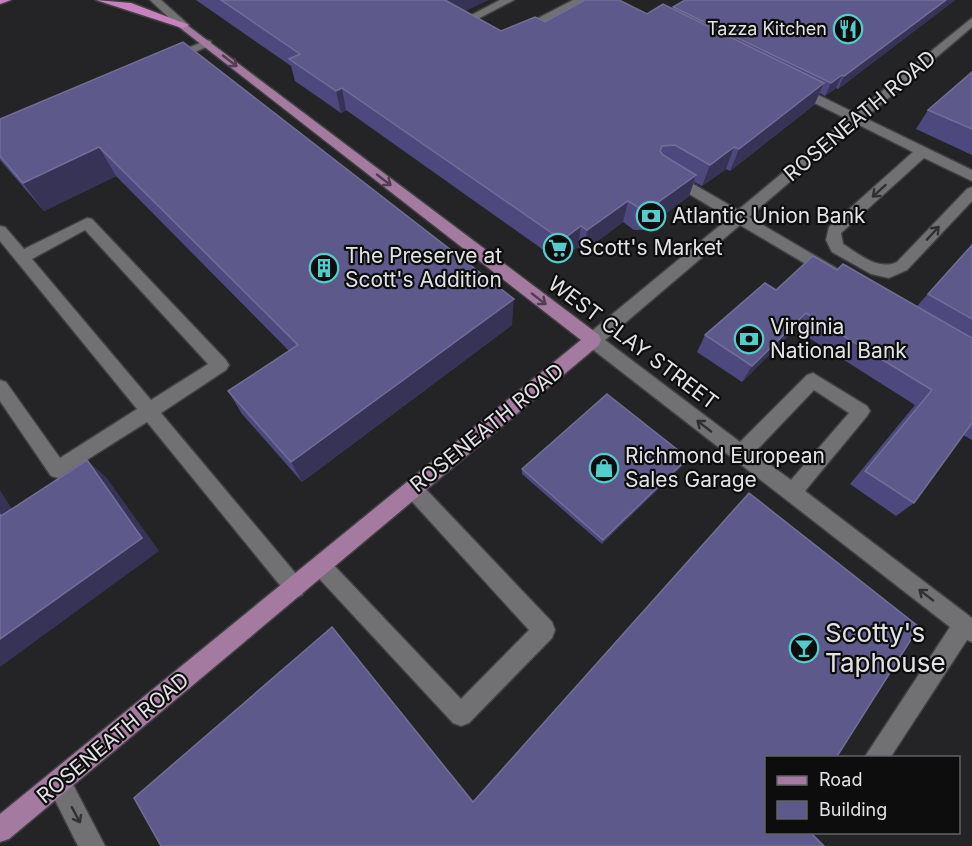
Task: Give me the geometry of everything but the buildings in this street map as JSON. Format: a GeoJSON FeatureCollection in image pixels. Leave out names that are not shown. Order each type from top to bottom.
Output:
{"type":"FeatureCollection","features":[{"type":"Feature","properties":{"kind":"highway"},"geometry":{"type":"LineString","coordinates":[[0,1],[6,0]]}},
{"type":"Feature","properties":{"kind":"highway"},"geometry":{"type":"LineString","coordinates":[[101,0],[127,4],[183,25]]}},
{"type":"Feature","properties":{"kind":"main road","name":"WEST CLAY STREET"},"geometry":{"type":"LineString","coordinates":[[183,25],[593,340]]}},
{"type":"Feature","properties":{"kind":"main road","name":"ROSENEATH ROAD"},"geometry":{"type":"LineString","coordinates":[[0,831],[593,340]]}},
{"type":"Feature","properties":{"kind":"street","name":"WEST CLAY STREET"},"geometry":{"type":"LineString","coordinates":[[154,0],[183,25]]}},
{"type":"Feature","properties":{"kind":"street"},"geometry":{"type":"LineString","coordinates":[[466,21],[509,0]]}},
{"type":"Feature","properties":{"kind":"street"},"geometry":{"type":"LineString","coordinates":[[517,32],[581,0]]}},
{"type":"Feature","properties":{"kind":"street","name":"ROSENEATH ROAD"},"geometry":{"type":"LineString","coordinates":[[593,340],[972,21]]}},
{"type":"Feature","properties":{"kind":"street"},"geometry":{"type":"LineString","coordinates":[[158,63],[207,43]]}},
{"type":"Feature","properties":{"kind":"street"},"geometry":{"type":"LineString","coordinates":[[784,83],[972,176]]}},
{"type":"Feature","properties":{"kind":"street"},"geometry":{"type":"LineString","coordinates":[[922,152],[834,231],[833,240],[837,248],[876,270],[889,272],[902,266],[972,192]]}},
{"type":"Feature","properties":{"kind":"street"},"geometry":{"type":"LineString","coordinates":[[663,172],[841,278]]}},
{"type":"Feature","properties":{"kind":"street"},"geometry":{"type":"LineString","coordinates":[[0,387],[58,470],[220,365],[87,223],[22,257]]}},
{"type":"Feature","properties":{"kind":"street"},"geometry":{"type":"LineString","coordinates":[[0,231],[295,588]]}},
{"type":"Feature","properties":{"kind":"street","name":"WEST CLAY STREET"},"geometry":{"type":"LineString","coordinates":[[593,340],[968,628]]}},
{"type":"Feature","properties":{"kind":"street"},"geometry":{"type":"LineString","coordinates":[[741,454],[813,380],[861,411],[792,493]]}},
{"type":"Feature","properties":{"kind":"street"},"geometry":{"type":"LineString","coordinates":[[321,566],[461,715],[544,630],[413,489]]}},
{"type":"Feature","properties":{"kind":"street"},"geometry":{"type":"LineString","coordinates":[[877,756],[968,628]]}},
{"type":"Feature","properties":{"kind":"street"},"geometry":{"type":"LineString","coordinates":[[59,784],[92,846]]}},
{"type":"Feature","properties":{"kind":"place","name":"Tazza Kitchen"},"geometry":{"type":"Point","coordinates":[848,29]}},
{"type":"Feature","properties":{"kind":"place","name":"Atlantic Union Bank"},"geometry":{"type":"Point","coordinates":[651,216]}},
{"type":"Feature","properties":{"kind":"place","name":"Scott's Market"},"geometry":{"type":"Point","coordinates":[558,248]}},
{"type":"Feature","properties":{"kind":"place","name":"The Preserve at Scott's Addition"},"geometry":{"type":"Point","coordinates":[324,268]}},
{"type":"Feature","properties":{"kind":"place","name":"Virginia National Bank"},"geometry":{"type":"Point","coordinates":[749,339]}},
{"type":"Feature","properties":{"kind":"place","name":"Richmond European Sales Garage"},"geometry":{"type":"Point","coordinates":[604,468]}},
{"type":"Feature","properties":{"kind":"place","name":"Scotty's Taphouse"},"geometry":{"type":"Point","coordinates":[804,648]}}]}
